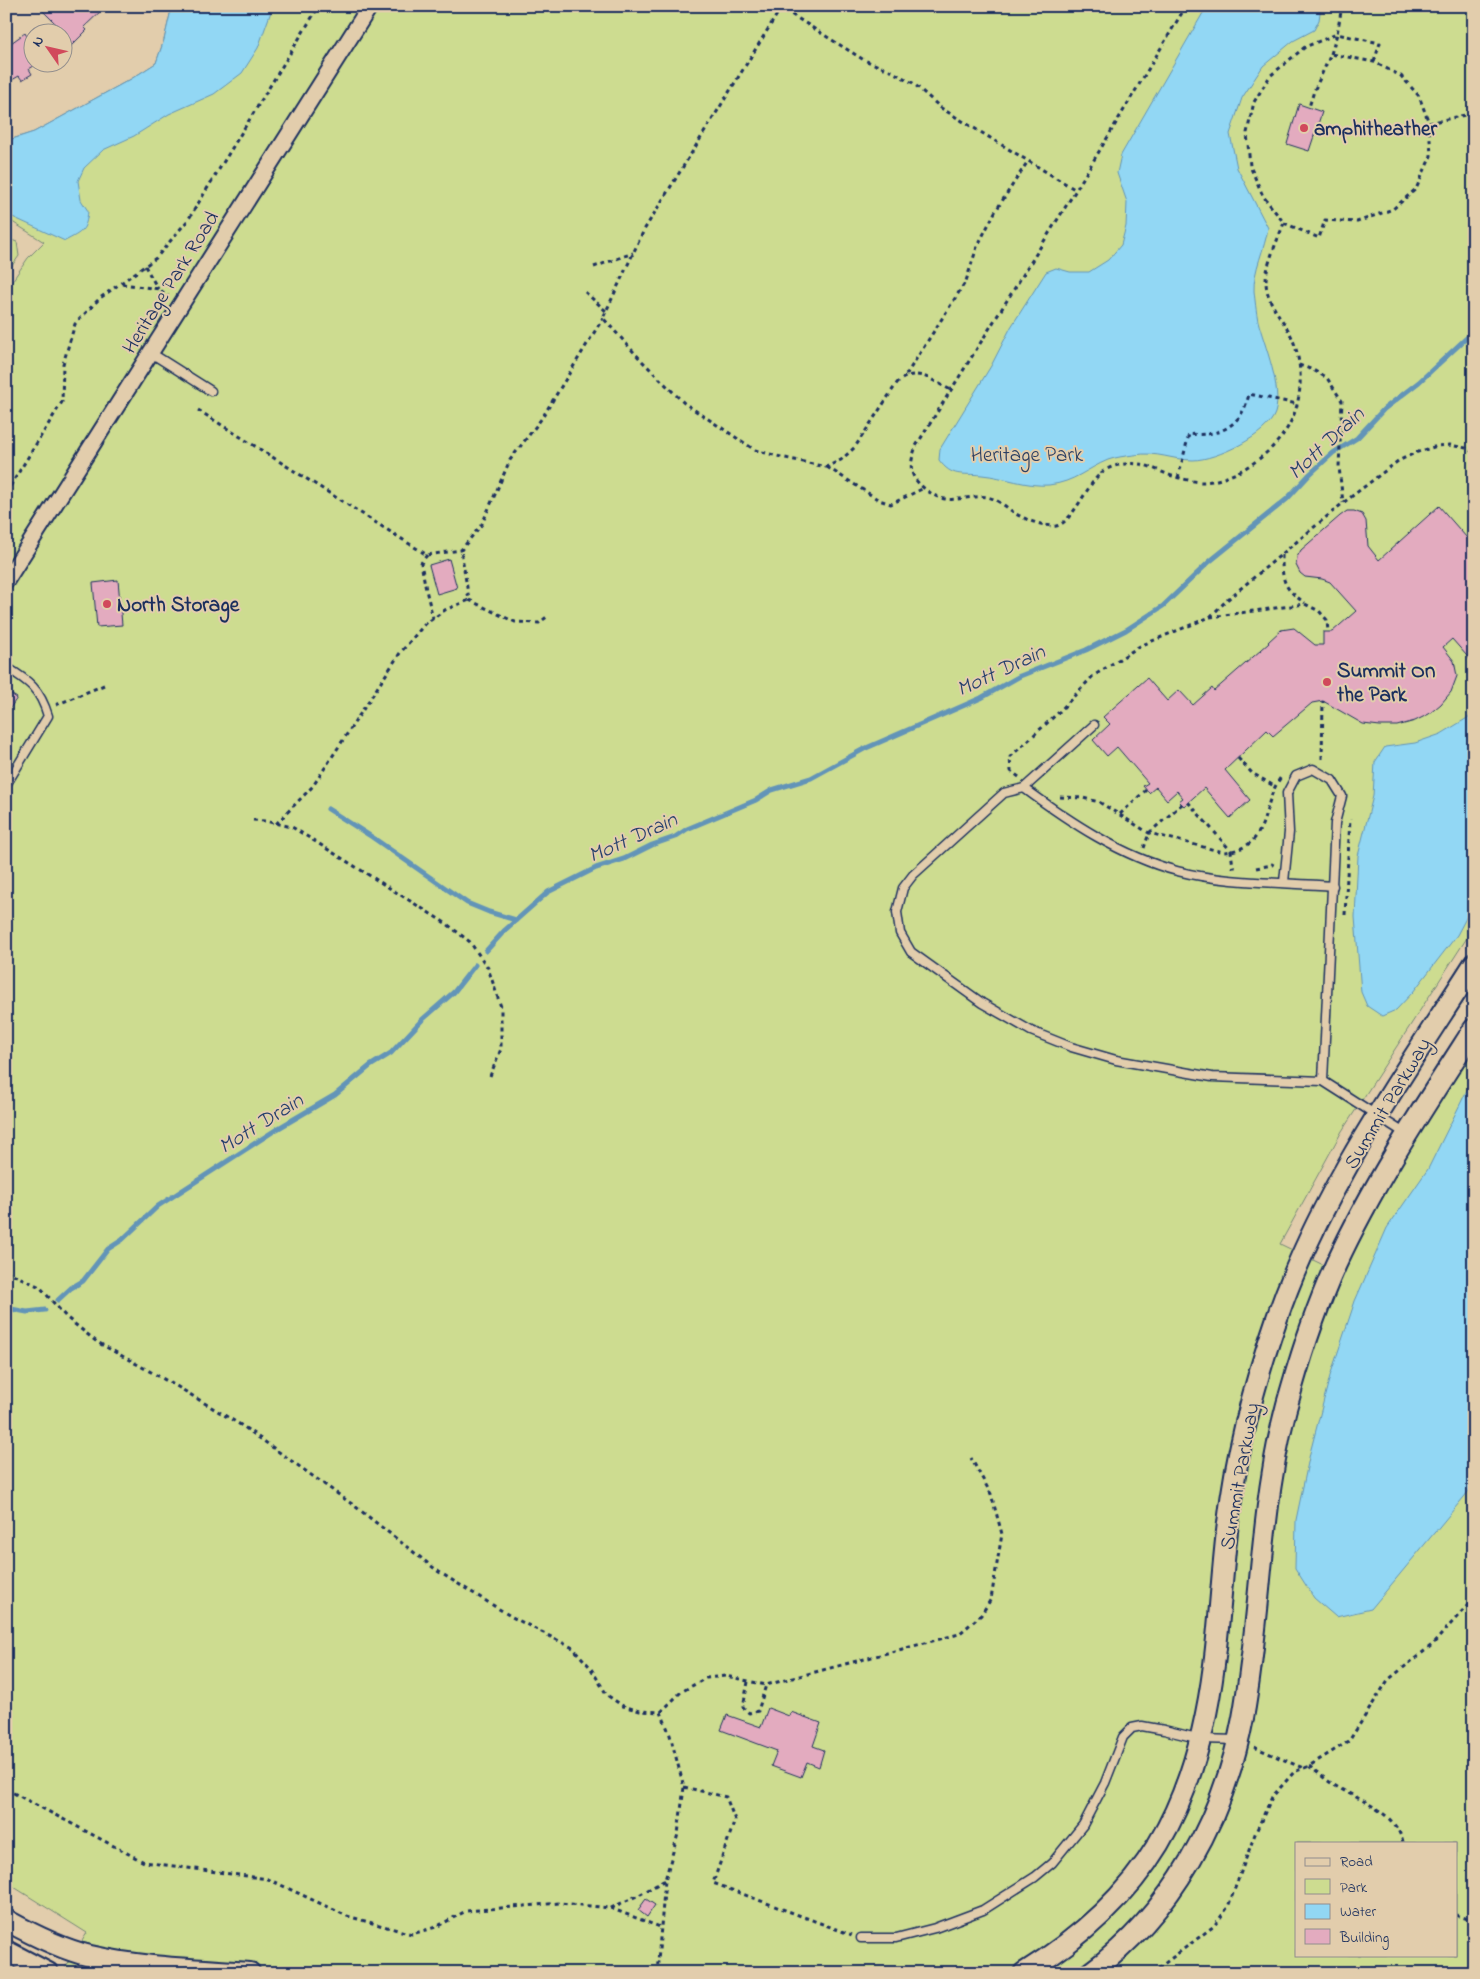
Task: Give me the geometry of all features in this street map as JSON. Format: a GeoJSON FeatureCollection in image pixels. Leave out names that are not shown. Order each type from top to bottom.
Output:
{"type":"FeatureCollection","features":[{"type":"Feature","properties":{"kind":"street","name":"Heritage Park Road"},"geometry":{"type":"LineString","coordinates":[[6,582],[370,6]]}},
{"type":"Feature","properties":{"kind":"street","name":"Summit Parkway"},"geometry":{"type":"LineString","coordinates":[[1024,1973],[1089,1928],[1121,1895],[1148,1861],[1182,1801],[1201,1739],[1214,1666],[1232,1495],[1242,1439],[1256,1383],[1278,1315],[1303,1252],[1332,1194],[1377,1116],[1474,964]]}},
{"type":"Feature","properties":{"kind":"street","name":"Summit Parkway"},"geometry":{"type":"LineString","coordinates":[[1090,1973],[1140,1929],[1169,1894],[1193,1857],[1218,1804],[1238,1740],[1247,1691],[1271,1484],[1291,1390],[1312,1324],[1336,1263],[1364,1210],[1407,1135],[1474,1029]]}},
{"type":"Feature","properties":{"kind":"street"},"geometry":{"type":"LineString","coordinates":[[6,1920],[50,1942],[88,1955],[127,1963],[250,1973]]}},
{"type":"Feature","properties":{"kind":"street"},"geometry":{"type":"LineString","coordinates":[[6,1951],[48,1973]]}},
{"type":"Feature","properties":{"kind":"lane"},"geometry":{"type":"LineString","coordinates":[[151,353],[211,391]]}},
{"type":"Feature","properties":{"kind":"lane"},"geometry":{"type":"LineString","coordinates":[[6,667],[29,682],[42,698],[48,716],[6,785]]}},
{"type":"Feature","properties":{"kind":"lane"},"geometry":{"type":"LineString","coordinates":[[1094,725],[1024,788],[1004,793],[912,875],[902,888],[897,912],[900,933],[912,952],[982,1003],[1031,1031],[1071,1047],[1116,1060],[1212,1076],[1323,1081],[1407,1135]]}},
{"type":"Feature","properties":{"kind":"lane"},"geometry":{"type":"LineString","coordinates":[[1284,882],[1289,832],[1287,793],[1296,776],[1314,769],[1332,780],[1342,796],[1335,823],[1323,1081]]}},
{"type":"Feature","properties":{"kind":"lane"},"geometry":{"type":"LineString","coordinates":[[1024,788],[1060,814],[1134,857],[1178,871],[1223,879],[1333,886]]}},
{"type":"Feature","properties":{"kind":"lane"},"geometry":{"type":"LineString","coordinates":[[861,1938],[896,1938],[935,1928],[983,1910],[1035,1877],[1052,1863],[1083,1825],[1105,1783],[1124,1737],[1132,1728],[1142,1726],[1201,1739],[1238,1740]]}},
{"type":"Feature","properties":{"kind":"path"},"geometry":{"type":"LineString","coordinates":[[6,493],[62,402],[63,364],[75,324],[100,298],[156,258],[188,220],[319,6]]}},
{"type":"Feature","properties":{"kind":"path"},"geometry":{"type":"LineString","coordinates":[[1186,6],[1076,190],[916,446],[911,462],[913,476],[928,492],[945,499],[987,497],[1018,515],[1037,523],[1055,527],[1065,522],[1099,474],[1117,465],[1132,463],[1149,465],[1178,478],[1202,482],[1227,477],[1259,460],[1290,424],[1297,404],[1300,385],[1296,348],[1287,329],[1270,303],[1266,280],[1271,259],[1284,223]]}},
{"type":"Feature","properties":{"kind":"path"},"geometry":{"type":"LineString","coordinates":[[1309,107],[1314,91],[1331,54],[1342,6]]}},
{"type":"Feature","properties":{"kind":"path"},"geometry":{"type":"LineString","coordinates":[[433,618],[421,563],[427,556],[461,550],[482,524],[510,460],[542,418],[603,318],[644,230],[779,7],[864,60],[889,70],[913,83],[941,108],[1076,190]]}},
{"type":"Feature","properties":{"kind":"path"},"geometry":{"type":"LineString","coordinates":[[1331,54],[1374,62],[1401,76],[1419,96],[1429,123],[1431,156],[1416,189],[1393,209],[1357,222],[1325,220],[1319,238],[1284,223],[1263,196],[1250,166],[1247,133],[1254,102],[1270,76],[1305,47],[1337,34],[1380,42],[1374,62]]}},
{"type":"Feature","properties":{"kind":"path"},"geometry":{"type":"LineString","coordinates":[[1429,123],[1474,113]]}},
{"type":"Feature","properties":{"kind":"path"},"geometry":{"type":"LineString","coordinates":[[826,467],[841,460],[855,446],[897,383],[906,375],[966,281],[982,238],[995,212],[1028,161]]}},
{"type":"Feature","properties":{"kind":"path"},"geometry":{"type":"LineString","coordinates":[[594,267],[634,252]]}},
{"type":"Feature","properties":{"kind":"path"},"geometry":{"type":"LineString","coordinates":[[146,266],[159,289],[181,304]]}},
{"type":"Feature","properties":{"kind":"path"},"geometry":{"type":"LineString","coordinates":[[121,284],[159,289]]}},
{"type":"Feature","properties":{"kind":"path"},"geometry":{"type":"LineString","coordinates":[[584,292],[590,295],[606,311]]}},
{"type":"Feature","properties":{"kind":"path"},"geometry":{"type":"LineString","coordinates":[[603,318],[684,403],[755,450],[826,467],[879,500],[891,504],[925,488]]}},
{"type":"Feature","properties":{"kind":"path"},"geometry":{"type":"LineString","coordinates":[[1299,365],[1327,378],[1342,401],[1339,467],[1343,503]]}},
{"type":"Feature","properties":{"kind":"path"},"geometry":{"type":"LineString","coordinates":[[906,375],[919,374],[952,390]]}},
{"type":"Feature","properties":{"kind":"path"},"geometry":{"type":"LineString","coordinates":[[1178,478],[1189,434],[1204,436],[1222,431],[1237,421],[1246,406],[1249,394],[1297,404]]}},
{"type":"Feature","properties":{"kind":"path"},"geometry":{"type":"LineString","coordinates":[[198,410],[427,556]]}},
{"type":"Feature","properties":{"kind":"path"},"geometry":{"type":"LineString","coordinates":[[1210,617],[1228,599],[1343,503],[1398,461],[1437,446],[1450,445],[1466,448],[1474,453]]}},
{"type":"Feature","properties":{"kind":"path"},"geometry":{"type":"LineString","coordinates":[[461,550],[469,600]]}},
{"type":"Feature","properties":{"kind":"path"},"geometry":{"type":"LineString","coordinates":[[1282,555],[1282,575],[1290,593],[1319,611],[1327,620],[1328,632]]}},
{"type":"Feature","properties":{"kind":"path"},"geometry":{"type":"LineString","coordinates":[[276,824],[312,786],[400,653],[424,625],[433,618],[445,610],[469,600],[516,622],[539,623],[548,616]]}},
{"type":"Feature","properties":{"kind":"path"},"geometry":{"type":"LineString","coordinates":[[1031,782],[1011,771],[1010,757],[1093,676],[1140,646],[1210,617],[1305,604]]}},
{"type":"Feature","properties":{"kind":"path"},"geometry":{"type":"LineString","coordinates":[[45,708],[61,704],[104,685]]}},
{"type":"Feature","properties":{"kind":"path"},"geometry":{"type":"LineString","coordinates":[[1322,759],[1323,701]]}},
{"type":"Feature","properties":{"kind":"path"},"geometry":{"type":"LineString","coordinates":[[1238,758],[1252,773],[1274,786]]}},
{"type":"Feature","properties":{"kind":"path"},"geometry":{"type":"LineString","coordinates":[[1317,759],[1322,759],[1330,764]]}},
{"type":"Feature","properties":{"kind":"path"},"geometry":{"type":"LineString","coordinates":[[1056,794],[1062,798],[1083,798],[1099,802],[1149,833],[1223,852],[1245,848],[1258,835],[1274,786],[1282,775]]}},
{"type":"Feature","properties":{"kind":"path"},"geometry":{"type":"LineString","coordinates":[[1120,814],[1146,790]]}},
{"type":"Feature","properties":{"kind":"path"},"geometry":{"type":"LineString","coordinates":[[1272,792],[1274,801]]}},
{"type":"Feature","properties":{"kind":"path"},"geometry":{"type":"LineString","coordinates":[[1188,802],[1231,851],[1233,867],[1242,867]]}},
{"type":"Feature","properties":{"kind":"path"},"geometry":{"type":"LineString","coordinates":[[1149,833],[1182,804]]}},
{"type":"Feature","properties":{"kind":"path"},"geometry":{"type":"LineString","coordinates":[[1344,922],[1350,816]]}},
{"type":"Feature","properties":{"kind":"path"},"geometry":{"type":"LineString","coordinates":[[253,820],[292,827],[447,924],[470,942],[488,968],[501,1006],[501,1049],[490,1076]]}},
{"type":"Feature","properties":{"kind":"path"},"geometry":{"type":"LineString","coordinates":[[1250,868],[1272,865],[1276,858]]}},
{"type":"Feature","properties":{"kind":"path"},"geometry":{"type":"LineString","coordinates":[[6,1271],[40,1288],[66,1317],[97,1342],[178,1387],[244,1427],[356,1507],[439,1572],[512,1617],[573,1648],[590,1666],[607,1695],[623,1706],[640,1711],[661,1712],[681,1692],[706,1678],[726,1676],[766,1685],[959,1634],[981,1615],[991,1599],[1002,1534],[991,1494],[971,1458]]}},
{"type":"Feature","properties":{"kind":"path"},"geometry":{"type":"LineString","coordinates":[[1152,1973],[1214,1926],[1228,1907],[1254,1834],[1272,1798],[1294,1772],[1309,1766],[1349,1741],[1388,1680],[1432,1645],[1474,1598]]}},
{"type":"Feature","properties":{"kind":"path"},"geometry":{"type":"LineString","coordinates":[[748,1682],[743,1707],[749,1713],[758,1712],[766,1685]]}},
{"type":"Feature","properties":{"kind":"path"},"geometry":{"type":"LineString","coordinates":[[657,1973],[664,1880],[678,1834],[684,1787],[670,1735],[661,1712]]}},
{"type":"Feature","properties":{"kind":"path"},"geometry":{"type":"LineString","coordinates":[[1238,1740],[1304,1768]]}},
{"type":"Feature","properties":{"kind":"path"},"geometry":{"type":"LineString","coordinates":[[1309,1766],[1333,1784],[1388,1817],[1398,1828],[1403,1842]]}},
{"type":"Feature","properties":{"kind":"path"},"geometry":{"type":"LineString","coordinates":[[684,1787],[726,1798],[735,1820],[713,1883],[861,1938]]}},
{"type":"Feature","properties":{"kind":"path"},"geometry":{"type":"LineString","coordinates":[[6,1788],[144,1862],[268,1879],[347,1916],[412,1934],[436,1927],[466,1911],[560,1903],[610,1908],[660,1927]]}},
{"type":"Feature","properties":{"kind":"path"},"geometry":{"type":"LineString","coordinates":[[610,1908],[639,1895],[664,1880]]}},
{"type":"Feature","properties":{"kind":"path"},"geometry":{"type":"LineString","coordinates":[[1458,1916],[1474,1921]]}},
{"type":"Feature","properties":{"kind":"path"},"geometry":{"type":"LineString","coordinates":[[451,1973],[452,1967]]}},
{"type":"Feature","properties":{"kind":"green space","name":"Heritage Park"},"geometry":{"type":"Polygon","coordinates":[[[172,6],[1474,6],[1474,927],[1342,1131],[1280,1244],[1342,1274],[1415,1137],[1474,1049],[1474,1973],[62,1973],[87,1933],[6,1882],[6,290],[28,258],[44,242],[6,218],[6,141],[34,132],[131,79],[156,63],[172,6]]]}},
{"type":"Feature","properties":{"kind":"green space"},"geometry":{"type":"Polygon","coordinates":[[[6,238],[17,242],[19,256],[6,274],[6,238]]]}},
{"type":"Feature","properties":{"kind":"water"},"geometry":{"type":"Polygon","coordinates":[[[172,6],[273,6],[258,48],[242,73],[214,94],[169,114],[134,136],[103,150],[84,168],[78,181],[81,200],[88,211],[86,223],[79,233],[65,241],[6,214],[6,141],[34,132],[131,79],[156,63],[172,6]]]}},
{"type":"Feature","properties":{"kind":"water"},"geometry":{"type":"Polygon","coordinates":[[[1207,6],[1321,6],[1319,20],[1314,30],[1293,41],[1263,66],[1242,98],[1230,134],[1237,168],[1268,228],[1255,275],[1254,291],[1258,321],[1275,379],[1277,403],[1275,413],[1262,430],[1252,438],[1227,451],[1203,459],[1178,459],[1150,454],[1121,457],[1108,460],[1066,481],[1049,485],[1032,485],[948,470],[939,460],[940,449],[991,366],[1011,327],[1046,272],[1056,268],[1070,272],[1089,272],[1108,260],[1121,245],[1126,226],[1127,202],[1117,173],[1121,155],[1207,6]]]}},
{"type":"Feature","properties":{"kind":"water"},"geometry":{"type":"Polygon","coordinates":[[[1474,714],[1474,903],[1457,935],[1413,992],[1396,1010],[1382,1016],[1367,1006],[1361,992],[1355,917],[1358,856],[1373,796],[1375,762],[1385,747],[1415,743],[1441,734],[1474,714]]]}},
{"type":"Feature","properties":{"kind":"water"},"geometry":{"type":"Polygon","coordinates":[[[1474,1076],[1474,1483],[1371,1609],[1336,1617],[1314,1598],[1295,1568],[1296,1520],[1310,1453],[1330,1376],[1355,1301],[1387,1228],[1428,1169],[1474,1076]]]}},
{"type":"Feature","properties":{"kind":"building"},"geometry":{"type":"Polygon","coordinates":[[[38,6],[102,6],[104,8],[84,27],[87,30],[72,45],[72,22],[54,22],[38,6]]]}},
{"type":"Feature","properties":{"kind":"building"},"geometry":{"type":"Polygon","coordinates":[[[22,35],[22,72],[31,72],[32,74],[22,80],[19,76],[12,80],[6,71],[6,36],[11,43],[22,35]]]}},
{"type":"Feature","properties":{"kind":"building","name":"amphitheather"},"geometry":{"type":"Polygon","coordinates":[[[1299,104],[1322,112],[1309,151],[1287,144],[1299,104]]]}},
{"type":"Feature","properties":{"kind":"building"},"geometry":{"type":"Polygon","coordinates":[[[1439,506],[1467,538],[1474,533],[1474,664],[1452,639],[1443,647],[1454,661],[1457,676],[1451,692],[1429,714],[1415,721],[1397,726],[1380,726],[1363,724],[1323,701],[1312,703],[1273,736],[1267,730],[1225,770],[1250,800],[1230,818],[1204,788],[1184,806],[1179,801],[1183,798],[1177,791],[1167,800],[1156,787],[1149,793],[1143,786],[1148,783],[1117,747],[1107,756],[1093,740],[1110,724],[1103,717],[1147,678],[1167,701],[1179,690],[1193,705],[1212,688],[1214,691],[1269,643],[1281,630],[1294,628],[1315,645],[1323,645],[1323,632],[1332,632],[1356,611],[1330,582],[1305,577],[1300,573],[1296,565],[1297,557],[1301,550],[1340,516],[1347,511],[1354,511],[1362,514],[1366,521],[1368,546],[1379,560],[1439,506]]]}},
{"type":"Feature","properties":{"kind":"building"},"geometry":{"type":"Polygon","coordinates":[[[449,559],[457,588],[437,594],[429,565],[449,559]]]}},
{"type":"Feature","properties":{"kind":"building","name":"North Storage"},"geometry":{"type":"Polygon","coordinates":[[[118,580],[122,625],[97,627],[93,583],[118,580]]]}},
{"type":"Feature","properties":{"kind":"building"},"geometry":{"type":"Polygon","coordinates":[[[6,691],[17,698],[6,714],[6,691]]]}},
{"type":"Feature","properties":{"kind":"building"},"geometry":{"type":"Polygon","coordinates":[[[768,1708],[789,1716],[791,1712],[821,1723],[813,1746],[824,1750],[819,1767],[807,1762],[801,1777],[771,1766],[777,1751],[721,1730],[727,1715],[761,1727],[768,1708]]]}},
{"type":"Feature","properties":{"kind":"building"},"geometry":{"type":"Polygon","coordinates":[[[646,1899],[655,1905],[647,1917],[638,1910],[646,1899]]]}},
{"type":"Feature","properties":{"kind":"waterway","name":"Mott Drain"},"geometry":{"type":"LineString","coordinates":[[486,951],[505,930],[548,892],[596,868],[624,859],[652,845],[675,837],[687,829],[756,800],[772,790],[811,778],[864,749],[981,698],[1020,676],[1086,650],[1126,630],[1163,606],[1209,562],[1287,499],[1333,453],[1357,438],[1384,409],[1419,382],[1474,331]]}},
{"type":"Feature","properties":{"kind":"waterway"},"geometry":{"type":"LineString","coordinates":[[328,809],[467,903],[516,920]]}},
{"type":"Feature","properties":{"kind":"waterway","name":"Mott Drain"},"geometry":{"type":"LineString","coordinates":[[58,1300],[71,1288],[83,1281],[108,1249],[122,1240],[158,1206],[277,1129],[335,1095],[370,1066],[391,1053],[422,1020],[454,992],[475,965]]}},
{"type":"Feature","properties":{"kind":"waterway","name":"Mott Drain"},"geometry":{"type":"LineString","coordinates":[[6,1308],[27,1312],[45,1310]]}},
{"type":"Feature","properties":{"kind":"place","name":"amphitheather"},"geometry":{"type":"Point","coordinates":[1304,128]}},
{"type":"Feature","properties":{"kind":"place","name":"North Storage"},"geometry":{"type":"Point","coordinates":[107,604]}},
{"type":"Feature","properties":{"kind":"place","name":"Summit On the Park"},"geometry":{"type":"Point","coordinates":[1327,682]}}]}
